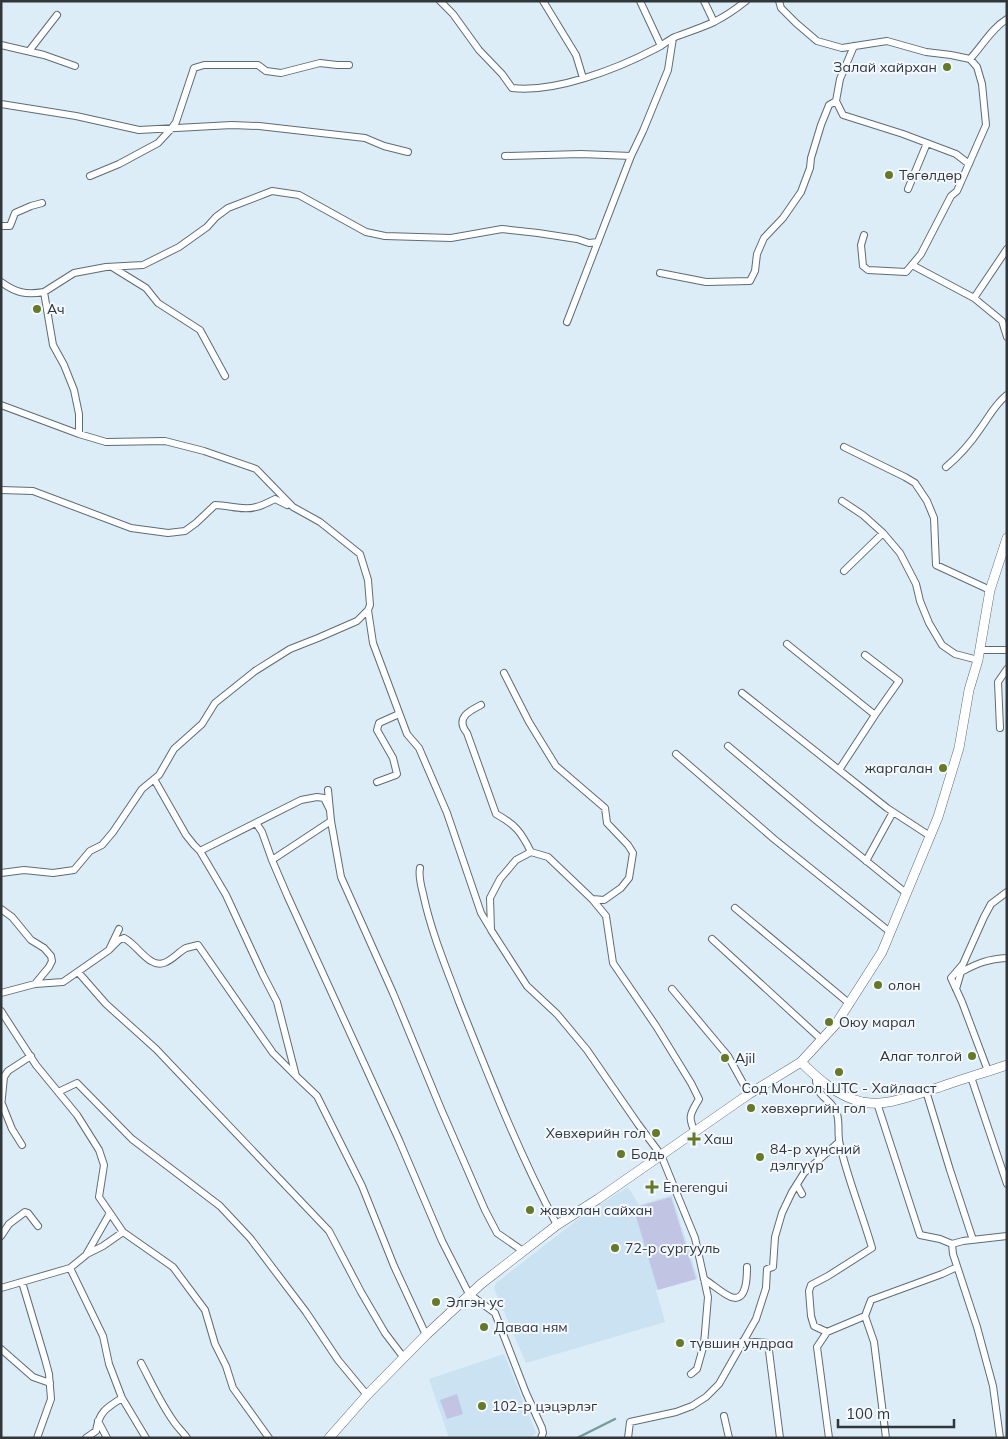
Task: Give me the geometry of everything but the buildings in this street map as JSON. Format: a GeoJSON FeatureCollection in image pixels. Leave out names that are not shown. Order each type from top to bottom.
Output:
{"type":"FeatureCollection","features":[{"type":"Feature","properties":{"kind":"main road"},"geometry":{"type":"LineString","coordinates":[[329,1438],[426,1335],[470,1294],[557,1225],[749,1094],[801,1062],[836,1024],[882,952],[938,817],[959,748],[969,690],[978,660],[990,590],[1007,538]]}},
{"type":"Feature","properties":{"kind":"main road"},"geometry":{"type":"LineString","coordinates":[[801,1062],[827,1086],[862,1102],[877,1103],[891,1102],[1007,1065]]}},
{"type":"Feature","properties":{"kind":"street"},"geometry":{"type":"LineString","coordinates":[[440,1],[453,14],[479,50],[502,74],[512,88],[526,89],[547,87],[606,72],[661,46],[673,38],[714,22],[746,1]]}},
{"type":"Feature","properties":{"kind":"street"},"geometry":{"type":"LineString","coordinates":[[543,1],[576,55],[583,78]]}},
{"type":"Feature","properties":{"kind":"street"},"geometry":{"type":"LineString","coordinates":[[640,1],[661,46]]}},
{"type":"Feature","properties":{"kind":"street"},"geometry":{"type":"LineString","coordinates":[[704,1],[714,22]]}},
{"type":"Feature","properties":{"kind":"street"},"geometry":{"type":"LineString","coordinates":[[779,1],[781,8],[817,41],[842,48],[887,41],[926,52],[970,59],[976,67],[982,84],[986,126],[957,191],[951,196],[921,254],[906,272],[868,270],[863,266],[861,245],[864,234]]}},
{"type":"Feature","properties":{"kind":"street"},"geometry":{"type":"LineString","coordinates":[[30,51],[57,15]]}},
{"type":"Feature","properties":{"kind":"street"},"geometry":{"type":"LineString","coordinates":[[970,59],[999,24],[1007,20]]}},
{"type":"Feature","properties":{"kind":"street"},"geometry":{"type":"LineString","coordinates":[[567,322],[668,70],[673,38]]}},
{"type":"Feature","properties":{"kind":"street"},"geometry":{"type":"LineString","coordinates":[[1,45],[44,54],[74,66]]}},
{"type":"Feature","properties":{"kind":"street"},"geometry":{"type":"LineString","coordinates":[[854,46],[840,79],[836,101],[842,115],[903,134],[956,154],[969,164]]}},
{"type":"Feature","properties":{"kind":"street"},"geometry":{"type":"LineString","coordinates":[[90,176],[119,164],[158,143],[176,122],[194,68],[204,65],[258,65],[266,71],[281,73],[320,63],[349,65]]}},
{"type":"Feature","properties":{"kind":"street"},"geometry":{"type":"LineString","coordinates":[[660,273],[706,282],[750,281],[755,271],[757,254],[764,238],[783,218],[801,192],[810,168],[811,158],[821,125],[829,105],[836,101]]}},
{"type":"Feature","properties":{"kind":"street"},"geometry":{"type":"LineString","coordinates":[[1,104],[76,116],[139,130],[232,125],[303,130],[365,138],[384,146],[408,152]]}},
{"type":"Feature","properties":{"kind":"street"},"geometry":{"type":"LineString","coordinates":[[908,189],[927,143]]}},
{"type":"Feature","properties":{"kind":"street"},"geometry":{"type":"LineString","coordinates":[[505,156],[581,154],[632,156]]}},
{"type":"Feature","properties":{"kind":"street"},"geometry":{"type":"LineString","coordinates":[[1,282],[11,289],[32,294],[44,292],[74,273],[112,267],[143,265],[179,247],[207,227],[228,208],[272,191],[299,194],[366,232],[385,236],[451,238],[502,229],[567,237],[589,243],[598,242]]}},
{"type":"Feature","properties":{"kind":"street"},"geometry":{"type":"LineString","coordinates":[[1,226],[10,226],[16,213],[42,203]]}},
{"type":"Feature","properties":{"kind":"street"},"geometry":{"type":"LineString","coordinates":[[974,298],[1007,248]]}},
{"type":"Feature","properties":{"kind":"street"},"geometry":{"type":"LineString","coordinates":[[912,265],[974,298],[1002,322],[1007,337]]}},
{"type":"Feature","properties":{"kind":"street"},"geometry":{"type":"LineString","coordinates":[[112,267],[146,288],[158,303],[200,330],[225,376]]}},
{"type":"Feature","properties":{"kind":"street"},"geometry":{"type":"LineString","coordinates":[[44,292],[53,345],[64,365],[74,390],[80,414],[79,434]]}},
{"type":"Feature","properties":{"kind":"street"},"geometry":{"type":"LineString","coordinates":[[946,467],[962,452],[998,402],[1007,395]]}},
{"type":"Feature","properties":{"kind":"street"},"geometry":{"type":"LineString","coordinates":[[1,405],[106,442],[165,441],[204,451],[256,469],[293,507]]}},
{"type":"Feature","properties":{"kind":"street"},"geometry":{"type":"LineString","coordinates":[[844,447],[915,483],[927,501],[934,518],[936,565],[990,590]]}},
{"type":"Feature","properties":{"kind":"street"},"geometry":{"type":"LineString","coordinates":[[1,490],[33,491],[131,528],[168,533],[185,531],[215,505],[256,508],[275,499],[320,522],[360,554],[368,580],[370,605],[358,622],[290,649],[255,671],[215,703],[202,724],[174,749],[159,775],[142,789],[113,832],[102,845],[90,851],[74,870],[53,873],[24,870],[1,873]]}},
{"type":"Feature","properties":{"kind":"street"},"geometry":{"type":"LineString","coordinates":[[842,501],[863,515],[884,533],[900,552],[916,584],[928,623],[942,646],[955,654],[978,660]]}},
{"type":"Feature","properties":{"kind":"street"},"geometry":{"type":"LineString","coordinates":[[844,571],[884,533]]}},
{"type":"Feature","properties":{"kind":"street"},"geometry":{"type":"LineString","coordinates":[[368,610],[373,643],[399,714],[407,734],[419,748],[447,813],[481,913],[527,986],[557,1014],[587,1050],[661,1155],[695,1238],[708,1297],[704,1344],[697,1369],[691,1374]]}},
{"type":"Feature","properties":{"kind":"street"},"geometry":{"type":"LineString","coordinates":[[787,644],[875,715]]}},
{"type":"Feature","properties":{"kind":"street"},"geometry":{"type":"LineString","coordinates":[[979,650],[1007,650]]}},
{"type":"Feature","properties":{"kind":"street"},"geometry":{"type":"LineString","coordinates":[[840,770],[899,681],[865,655]]}},
{"type":"Feature","properties":{"kind":"street"},"geometry":{"type":"LineString","coordinates":[[1000,728],[998,682],[1007,669]]}},
{"type":"Feature","properties":{"kind":"street"},"geometry":{"type":"LineString","coordinates":[[504,673],[529,722],[556,766],[605,808],[607,824],[628,845],[633,853],[629,878],[621,888],[604,900],[592,899]]}},
{"type":"Feature","properties":{"kind":"street"},"geometry":{"type":"LineString","coordinates":[[742,693],[893,812],[930,836]]}},
{"type":"Feature","properties":{"kind":"street"},"geometry":{"type":"LineString","coordinates":[[481,705],[465,714],[463,729],[467,733],[496,814],[508,821],[521,833],[531,852]]}},
{"type":"Feature","properties":{"kind":"street"},"geometry":{"type":"LineString","coordinates":[[377,782],[397,774],[393,758],[378,730],[378,725],[379,722],[399,714]]}},
{"type":"Feature","properties":{"kind":"street"},"geometry":{"type":"LineString","coordinates":[[728,746],[906,893]]}},
{"type":"Feature","properties":{"kind":"street"},"geometry":{"type":"LineString","coordinates":[[676,754],[774,839],[890,932]]}},
{"type":"Feature","properties":{"kind":"street"},"geometry":{"type":"LineString","coordinates":[[154,779],[186,835],[200,851],[226,895],[277,1002],[296,1076]]}},
{"type":"Feature","properties":{"kind":"street"},"geometry":{"type":"LineString","coordinates":[[328,790],[331,821],[341,877],[393,993],[477,1193],[497,1233],[523,1251]]}},
{"type":"Feature","properties":{"kind":"street"},"geometry":{"type":"LineString","coordinates":[[200,851],[301,800],[317,797],[324,798],[330,810]]}},
{"type":"Feature","properties":{"kind":"street"},"geometry":{"type":"LineString","coordinates":[[866,861],[893,812]]}},
{"type":"Feature","properties":{"kind":"street"},"geometry":{"type":"LineString","coordinates":[[272,860],[331,821]]}},
{"type":"Feature","properties":{"kind":"street"},"geometry":{"type":"LineString","coordinates":[[256,823],[262,832],[272,860],[399,1140],[442,1241],[470,1294],[495,1313],[526,1393],[542,1428],[541,1438]]}},
{"type":"Feature","properties":{"kind":"street"},"geometry":{"type":"LineString","coordinates":[[491,930],[490,898],[500,880],[516,860],[531,852],[548,857],[592,899],[606,916],[613,963],[660,1032],[699,1099],[690,1116],[690,1122],[695,1132]]}},
{"type":"Feature","properties":{"kind":"street"},"geometry":{"type":"LineString","coordinates":[[420,868],[420,881],[435,939],[536,1186],[557,1225]]}},
{"type":"Feature","properties":{"kind":"street"},"geometry":{"type":"LineString","coordinates":[[988,1071],[951,978],[963,964],[991,904],[1007,892]]}},
{"type":"Feature","properties":{"kind":"street"},"geometry":{"type":"LineString","coordinates":[[735,908],[850,1004]]}},
{"type":"Feature","properties":{"kind":"street"},"geometry":{"type":"LineString","coordinates":[[1,909],[12,918],[31,940],[44,948],[51,956],[52,961],[49,967],[35,984]]}},
{"type":"Feature","properties":{"kind":"street"},"geometry":{"type":"LineString","coordinates":[[109,950],[119,929]]}},
{"type":"Feature","properties":{"kind":"street"},"geometry":{"type":"LineString","coordinates":[[1,993],[35,984],[62,982],[124,938],[131,942],[150,961],[158,964],[167,962],[186,948],[198,945],[273,1053],[317,1096],[362,1186],[394,1266],[426,1335]]}},
{"type":"Feature","properties":{"kind":"street"},"geometry":{"type":"LineString","coordinates":[[712,940],[822,1040]]}},
{"type":"Feature","properties":{"kind":"street"},"geometry":{"type":"LineString","coordinates":[[956,990],[961,972],[980,962],[1007,958]]}},
{"type":"Feature","properties":{"kind":"street"},"geometry":{"type":"LineString","coordinates":[[78,972],[106,1004],[156,1049],[329,1231],[385,1333],[404,1358]]}},
{"type":"Feature","properties":{"kind":"street"},"geometry":{"type":"LineString","coordinates":[[672,989],[728,1056],[749,1094]]}},
{"type":"Feature","properties":{"kind":"street"},"geometry":{"type":"LineString","coordinates":[[1,1011],[31,1056],[77,1115],[99,1150],[104,1165],[99,1198],[123,1232],[172,1266],[205,1310],[215,1344],[226,1366],[233,1388],[269,1438]]}},
{"type":"Feature","properties":{"kind":"street"},"geometry":{"type":"LineString","coordinates":[[22,1145],[12,1129],[2,1106],[4,1077],[8,1071],[31,1056]]}},
{"type":"Feature","properties":{"kind":"street"},"geometry":{"type":"LineString","coordinates":[[816,1076],[817,1089],[838,1115],[839,1142],[872,1248],[811,1286],[809,1291],[811,1316],[814,1326],[827,1332]]}},
{"type":"Feature","properties":{"kind":"street"},"geometry":{"type":"LineString","coordinates":[[970,1077],[1007,1184]]}},
{"type":"Feature","properties":{"kind":"street"},"geometry":{"type":"LineString","coordinates":[[58,1092],[77,1083],[132,1139],[220,1206],[250,1238],[306,1312],[338,1360],[368,1395]]}},
{"type":"Feature","properties":{"kind":"street"},"geometry":{"type":"LineString","coordinates":[[926,1091],[973,1240]]}},
{"type":"Feature","properties":{"kind":"street"},"geometry":{"type":"LineString","coordinates":[[877,1103],[920,1235],[940,1239],[952,1244],[1007,1236]]}},
{"type":"Feature","properties":{"kind":"street"},"geometry":{"type":"LineString","coordinates":[[628,1438],[630,1422],[676,1412],[692,1406],[706,1397],[719,1384],[756,1319],[766,1288],[767,1269],[773,1267],[775,1237],[782,1213],[804,1173],[839,1142]]}},
{"type":"Feature","properties":{"kind":"street"},"geometry":{"type":"LineString","coordinates":[[797,1185],[802,1194]]}},
{"type":"Feature","properties":{"kind":"street"},"geometry":{"type":"LineString","coordinates":[[1,1236],[9,1224],[25,1212],[28,1213],[38,1226]]}},
{"type":"Feature","properties":{"kind":"street"},"geometry":{"type":"LineString","coordinates":[[86,1254],[110,1213]]}},
{"type":"Feature","properties":{"kind":"street"},"geometry":{"type":"LineString","coordinates":[[1,1288],[70,1268],[86,1254],[123,1232]]}},
{"type":"Feature","properties":{"kind":"street"},"geometry":{"type":"LineString","coordinates":[[952,1244],[953,1254],[977,1327],[993,1386],[1000,1438]]}},
{"type":"Feature","properties":{"kind":"street"},"geometry":{"type":"LineString","coordinates":[[704,1279],[732,1298],[738,1297],[742,1295],[746,1284],[747,1267]]}},
{"type":"Feature","properties":{"kind":"street"},"geometry":{"type":"LineString","coordinates":[[886,1438],[874,1342],[865,1316],[871,1300],[957,1267]]}},
{"type":"Feature","properties":{"kind":"street"},"geometry":{"type":"LineString","coordinates":[[70,1268],[104,1336],[109,1364],[122,1398],[146,1438]]}},
{"type":"Feature","properties":{"kind":"street"},"geometry":{"type":"LineString","coordinates":[[22,1282],[46,1359],[50,1383],[51,1399],[39,1436]]}},
{"type":"Feature","properties":{"kind":"street"},"geometry":{"type":"LineString","coordinates":[[829,1438],[817,1348],[827,1332],[865,1316]]}},
{"type":"Feature","properties":{"kind":"street"},"geometry":{"type":"LineString","coordinates":[[743,1341],[768,1343],[780,1438]]}},
{"type":"Feature","properties":{"kind":"street"},"geometry":{"type":"LineString","coordinates":[[1,1349],[33,1377],[50,1383]]}},
{"type":"Feature","properties":{"kind":"street"},"geometry":{"type":"LineString","coordinates":[[141,1363],[167,1412],[187,1438]]}},
{"type":"Feature","properties":{"kind":"street"},"geometry":{"type":"LineString","coordinates":[[86,1438],[96,1431],[98,1422],[106,1408],[122,1398]]}},
{"type":"Feature","properties":{"kind":"street"},"geometry":{"type":"LineString","coordinates":[[724,1416],[729,1438]]}},
{"type":"Feature","properties":{"kind":"street"},"geometry":{"type":"LineString","coordinates":[[98,1422],[107,1438]]}},
{"type":"Feature","properties":{"kind":"shaded area","name":"72-р сургууль"},"geometry":{"type":"Polygon","coordinates":[[[628,1187],[639,1205],[672,1195],[698,1279],[656,1290],[665,1322],[526,1363],[495,1291],[496,1283],[581,1217],[628,1187]]]}},
{"type":"Feature","properties":{"kind":"shaded area"},"geometry":{"type":"Polygon","coordinates":[[[671,1197],[696,1279],[658,1290],[635,1213],[640,1206],[671,1197]]]}},
{"type":"Feature","properties":{"kind":"shaded area","name":"102-р цэцэрлэг"},"geometry":{"type":"Polygon","coordinates":[[[504,1354],[536,1433],[530,1438],[449,1438],[429,1379],[504,1354]]]}},
{"type":"Feature","properties":{"kind":"shaded area"},"geometry":{"type":"Polygon","coordinates":[[[457,1394],[463,1414],[447,1419],[440,1400],[457,1394]]]}},
{"type":"Feature","properties":{"kind":"waterway"},"geometry":{"type":"LineString","coordinates":[[577,1438],[615,1419]]}},
{"type":"Feature","properties":{"kind":"place","name":"Залай хайрхан"},"geometry":{"type":"Point","coordinates":[947,67]}},
{"type":"Feature","properties":{"kind":"place","name":"Төгөлдөр"},"geometry":{"type":"Point","coordinates":[889,175]}},
{"type":"Feature","properties":{"kind":"place","name":"Ач"},"geometry":{"type":"Point","coordinates":[37,309]}},
{"type":"Feature","properties":{"kind":"place","name":"жаргалан"},"geometry":{"type":"Point","coordinates":[943,768]}},
{"type":"Feature","properties":{"kind":"place","name":"олон"},"geometry":{"type":"Point","coordinates":[878,985]}},
{"type":"Feature","properties":{"kind":"place","name":"Оюу марал"},"geometry":{"type":"Point","coordinates":[829,1022]}},
{"type":"Feature","properties":{"kind":"place","name":"Алаг толгой"},"geometry":{"type":"Point","coordinates":[972,1056]}},
{"type":"Feature","properties":{"kind":"place","name":"Ajil"},"geometry":{"type":"Point","coordinates":[725,1058]}},
{"type":"Feature","properties":{"kind":"place","name":"Сод Монгол ШТС - Хайлааст"},"geometry":{"type":"Point","coordinates":[839,1072]}},
{"type":"Feature","properties":{"kind":"place","name":"хөвхөргийн гол"},"geometry":{"type":"Point","coordinates":[751,1108]}},
{"type":"Feature","properties":{"kind":"place","name":"Хөвхөрийн гол"},"geometry":{"type":"Point","coordinates":[656,1133]}},
{"type":"Feature","properties":{"kind":"place","name":"Хаш"},"geometry":{"type":"Point","coordinates":[694,1139]}},
{"type":"Feature","properties":{"kind":"place","name":"Бодь"},"geometry":{"type":"Point","coordinates":[621,1154]}},
{"type":"Feature","properties":{"kind":"place","name":"84-р хүнсний дэлгүүр"},"geometry":{"type":"Point","coordinates":[760,1157]}},
{"type":"Feature","properties":{"kind":"place","name":"Enerengui"},"geometry":{"type":"Point","coordinates":[652,1187]}},
{"type":"Feature","properties":{"kind":"place","name":"жавхлан сайхан"},"geometry":{"type":"Point","coordinates":[530,1210]}},
{"type":"Feature","properties":{"kind":"place","name":"72-р сургууль"},"geometry":{"type":"Point","coordinates":[615,1248]}},
{"type":"Feature","properties":{"kind":"place","name":"Элгэн ус"},"geometry":{"type":"Point","coordinates":[436,1302]}},
{"type":"Feature","properties":{"kind":"place","name":"Даваа ням"},"geometry":{"type":"Point","coordinates":[484,1327]}},
{"type":"Feature","properties":{"kind":"place","name":"түвшин ундраа"},"geometry":{"type":"Point","coordinates":[680,1343]}},
{"type":"Feature","properties":{"kind":"place","name":"102-р цэцэрлэг"},"geometry":{"type":"Point","coordinates":[482,1406]}}]}
